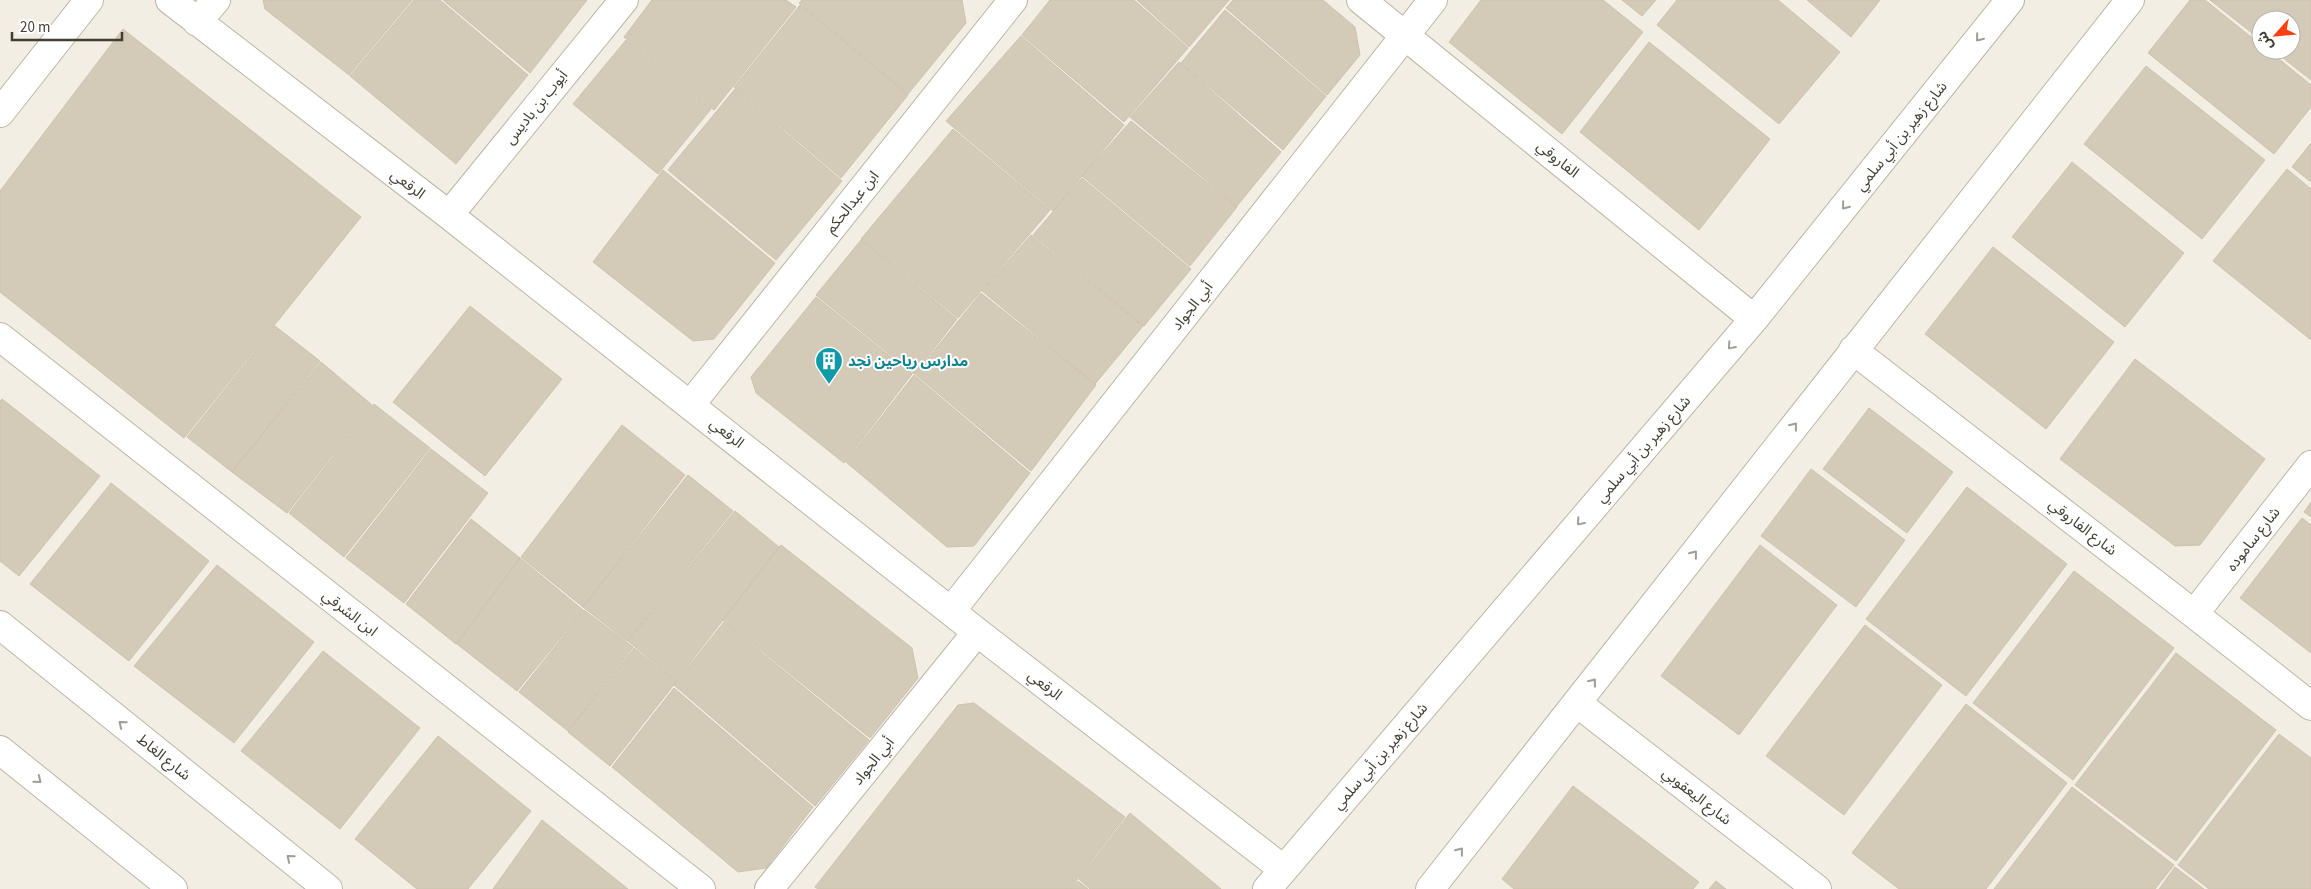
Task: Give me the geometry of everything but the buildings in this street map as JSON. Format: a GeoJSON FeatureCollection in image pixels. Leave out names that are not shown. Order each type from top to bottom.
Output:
{"type":"FeatureCollection","features":[{"type":"Feature","properties":{"kind":"street"},"geometry":{"type":"LineString","coordinates":[[0,113],[89,0]]}},
{"type":"Feature","properties":{"kind":"street","name":"الرقعي"},"geometry":{"type":"LineString","coordinates":[[170,0],[691,404],[977,632],[1275,879]]}},
{"type":"Feature","properties":{"kind":"street"},"geometry":{"type":"LineString","coordinates":[[197,22],[216,0]]}},
{"type":"Feature","properties":{"kind":"street","name":"أيوب بن باديس"},"geometry":{"type":"LineString","coordinates":[[449,215],[624,0]]}},
{"type":"Feature","properties":{"kind":"street","name":"ابن عبدالحكم"},"geometry":{"type":"LineString","coordinates":[[691,404],[1013,0]]}},
{"type":"Feature","properties":{"kind":"street","name":"الفاروقي"},"geometry":{"type":"LineString","coordinates":[[1362,0],[1754,319]]}},
{"type":"Feature","properties":{"kind":"street","name":"أبي الجواد"},"geometry":{"type":"LineString","coordinates":[[951,611],[1433,0]]}},
{"type":"Feature","properties":{"kind":"street","name":"شارع زهير بن أبي سلمي"},"geometry":{"type":"LineString","coordinates":[[1275,879],[1754,319],[2010,0]]}},
{"type":"Feature","properties":{"kind":"street"},"geometry":{"type":"LineString","coordinates":[[1430,889],[2130,0]]}},
{"type":"Feature","properties":{"kind":"street","name":"ابن الشرقي"},"geometry":{"type":"LineString","coordinates":[[0,338],[700,889]]}},
{"type":"Feature","properties":{"kind":"street","name":"شارع الفاروقي"},"geometry":{"type":"LineString","coordinates":[[1853,350],[2311,706]]}},
{"type":"Feature","properties":{"kind":"street","name":"شارع ساموده"},"geometry":{"type":"LineString","coordinates":[[2194,614],[2311,465]]}},
{"type":"Feature","properties":{"kind":"street","name":"شارع الغاط"},"geometry":{"type":"LineString","coordinates":[[0,625],[328,889]]}},
{"type":"Feature","properties":{"kind":"street","name":"أبي الجواد"},"geometry":{"type":"LineString","coordinates":[[769,889],[977,632]]}},
{"type":"Feature","properties":{"kind":"street","name":"شارع اليعقوبي"},"geometry":{"type":"LineString","coordinates":[[1577,702],[1817,889]]}},
{"type":"Feature","properties":{"kind":"street"},"geometry":{"type":"LineString","coordinates":[[0,750],[173,889]]}},
{"type":"Feature","properties":{"kind":"place","name":"مدارس رياحين نجد"},"geometry":{"type":"Point","coordinates":[829,385]}}]}
